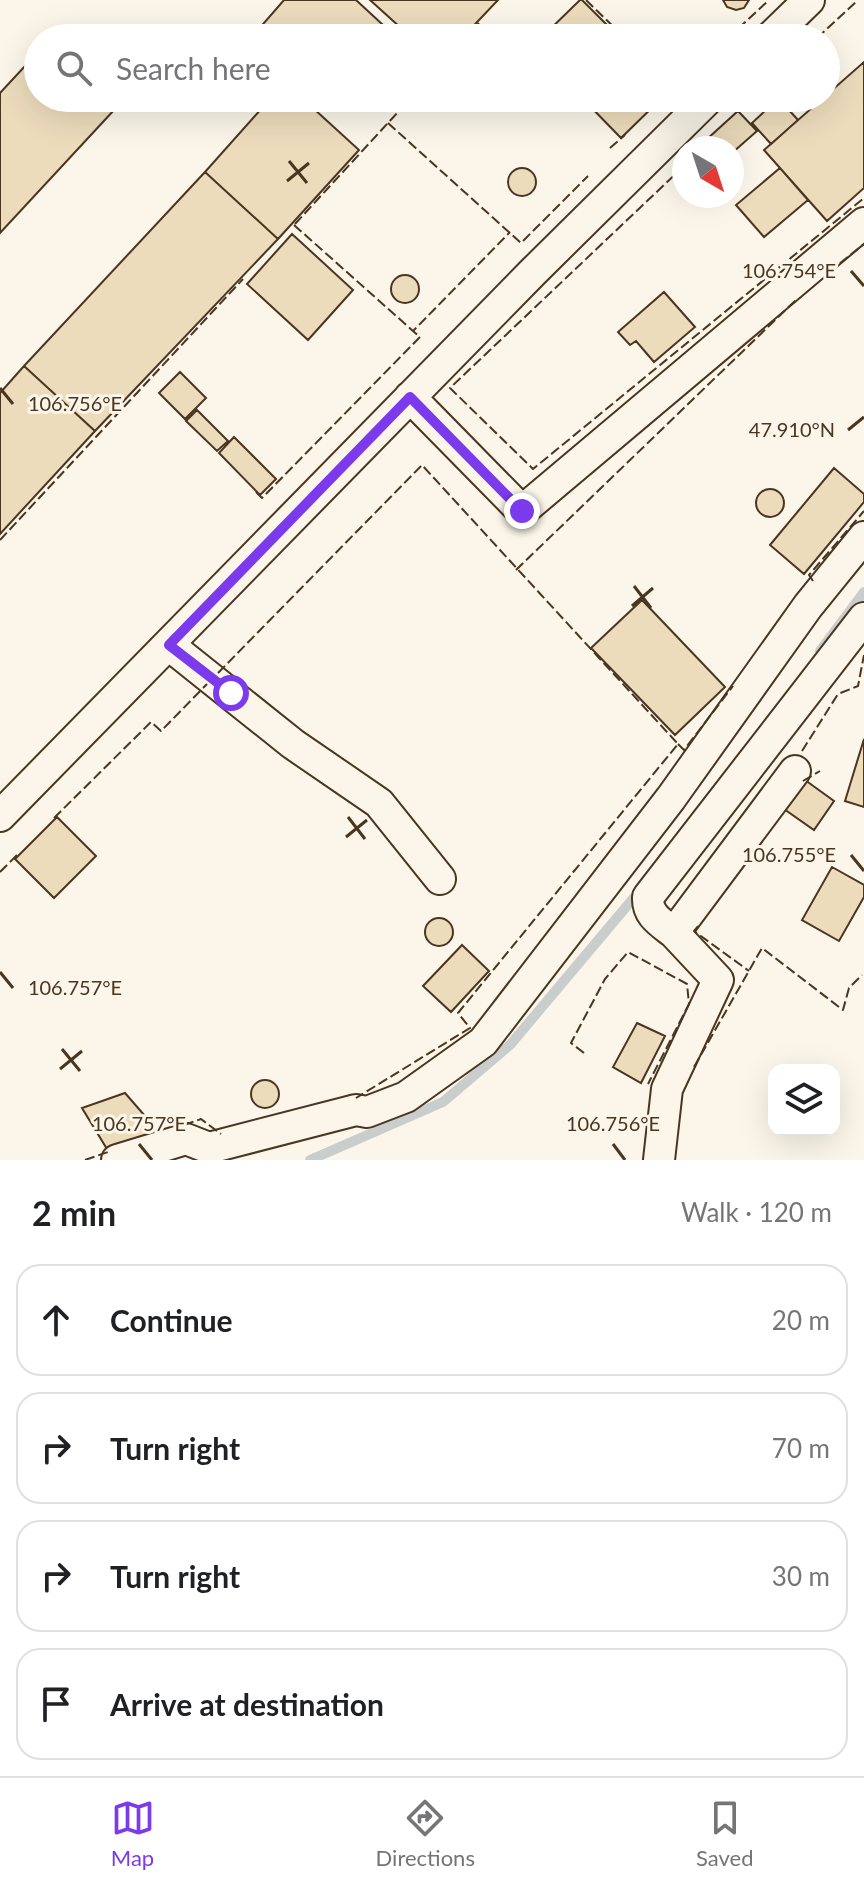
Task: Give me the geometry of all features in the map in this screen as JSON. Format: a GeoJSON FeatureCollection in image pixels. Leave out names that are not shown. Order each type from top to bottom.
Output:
{"type":"FeatureCollection","features":[{"type":"Feature","properties":{"kind":"street"},"geometry":{"type":"LineString","coordinates":[[784,24],[809,0]]}},
{"type":"Feature","properties":{"kind":"street"},"geometry":{"type":"LineString","coordinates":[[0,816],[410,397],[695,112]]}},
{"type":"Feature","properties":{"kind":"street"},"geometry":{"type":"LineString","coordinates":[[410,397],[522,511],[864,223]]}},
{"type":"Feature","properties":{"kind":"street"},"geometry":{"type":"LineString","coordinates":[[117,1160],[186,1139],[209,1148],[356,1110],[367,1112],[406,1097],[483,1042],[671,798],[808,606],[864,537]]}},
{"type":"Feature","properties":{"kind":"street"},"geometry":{"type":"LineString","coordinates":[[659,1160],[667,1089],[718,980],[674,933],[652,915],[647,908],[648,897],[864,618]]}},
{"type":"Feature","properties":{"kind":"street"},"geometry":{"type":"LineString","coordinates":[[169,645],[293,744],[379,803],[440,879]]}},
{"type":"Feature","properties":{"kind":"street"},"geometry":{"type":"LineString","coordinates":[[674,933],[795,771]]}},
{"type":"Feature","properties":{"kind":"building"},"geometry":{"type":"Polygon","coordinates":[[[284,0],[356,0],[382,24],[263,24],[284,0]]]}},
{"type":"Feature","properties":{"kind":"building"},"geometry":{"type":"Polygon","coordinates":[[[370,0],[498,0],[475,24],[397,24],[370,0]]]}},
{"type":"Feature","properties":{"kind":"building"},"geometry":{"type":"Polygon","coordinates":[[[582,0],[606,24],[555,24],[582,0]]]}},
{"type":"Feature","properties":{"kind":"building"},"geometry":{"type":"Polygon","coordinates":[[[723,0],[749,0],[744,8],[736,10],[727,7],[723,0]]]}},
{"type":"Feature","properties":{"kind":"building"},"geometry":{"type":"Polygon","coordinates":[[[864,62],[864,188],[827,221],[764,150],[807,112],[840,112],[840,83],[864,62]]]}},
{"type":"Feature","properties":{"kind":"building"},"geometry":{"type":"Polygon","coordinates":[[[24,67],[24,112],[112,112],[0,233],[0,93],[24,67]]]}},
{"type":"Feature","properties":{"kind":"building"},"geometry":{"type":"Polygon","coordinates":[[[259,112],[317,112],[359,150],[278,239],[205,172],[259,112]]]}},
{"type":"Feature","properties":{"kind":"building"},"geometry":{"type":"Polygon","coordinates":[[[596,112],[648,112],[621,138],[596,112]]]}},
{"type":"Feature","properties":{"kind":"building"},"geometry":{"type":"Polygon","coordinates":[[[737,112],[757,131],[744,142],[744,136],[710,136],[737,112]]]}},
{"type":"Feature","properties":{"kind":"building"},"geometry":{"type":"Polygon","coordinates":[[[764,112],[791,112],[798,120],[771,144],[752,123],[764,112]]]}},
{"type":"Feature","properties":{"kind":"building"},"geometry":{"type":"Polygon","coordinates":[[[522,168],[532,172],[536,182],[532,192],[522,196],[512,192],[508,182],[512,172],[522,168]]]}},
{"type":"Feature","properties":{"kind":"building"},"geometry":{"type":"Polygon","coordinates":[[[780,168],[808,200],[764,237],[739,208],[744,208],[744,198],[780,168]]]}},
{"type":"Feature","properties":{"kind":"building"},"geometry":{"type":"Polygon","coordinates":[[[205,172],[278,239],[95,431],[24,366],[205,172]]]}},
{"type":"Feature","properties":{"kind":"building"},"geometry":{"type":"Polygon","coordinates":[[[292,234],[353,290],[308,340],[247,284],[292,234]]]}},
{"type":"Feature","properties":{"kind":"building"},"geometry":{"type":"Polygon","coordinates":[[[405,275],[415,279],[419,289],[415,299],[405,303],[395,299],[391,289],[395,279],[405,275]]]}},
{"type":"Feature","properties":{"kind":"building"},"geometry":{"type":"Polygon","coordinates":[[[664,292],[695,327],[654,362],[636,341],[630,345],[618,332],[664,292]]]}},
{"type":"Feature","properties":{"kind":"building"},"geometry":{"type":"Polygon","coordinates":[[[24,366],[95,431],[0,534],[0,393],[24,366]]]}},
{"type":"Feature","properties":{"kind":"building"},"geometry":{"type":"Polygon","coordinates":[[[180,372],[206,398],[185,419],[159,393],[180,372]]]}},
{"type":"Feature","properties":{"kind":"building"},"geometry":{"type":"Polygon","coordinates":[[[197,410],[228,441],[217,451],[186,421],[197,410]]]}},
{"type":"Feature","properties":{"kind":"building"},"geometry":{"type":"Polygon","coordinates":[[[234,437],[276,479],[260,495],[219,453],[234,437]]]}},
{"type":"Feature","properties":{"kind":"building"},"geometry":{"type":"Polygon","coordinates":[[[834,468],[864,494],[864,502],[804,574],[770,545],[834,468]]]}},
{"type":"Feature","properties":{"kind":"building"},"geometry":{"type":"Polygon","coordinates":[[[770,489],[780,493],[784,503],[780,513],[770,517],[760,513],[756,503],[760,493],[770,489]]]}},
{"type":"Feature","properties":{"kind":"building"},"geometry":{"type":"Polygon","coordinates":[[[642,600],[725,687],[675,735],[591,648],[642,600]]]}},
{"type":"Feature","properties":{"kind":"building"},"geometry":{"type":"Polygon","coordinates":[[[864,739],[864,807],[845,801],[864,739]]]}},
{"type":"Feature","properties":{"kind":"building"},"geometry":{"type":"Polygon","coordinates":[[[805,780],[834,801],[814,830],[784,809],[805,780]]]}},
{"type":"Feature","properties":{"kind":"building"},"geometry":{"type":"Polygon","coordinates":[[[57,817],[96,856],[54,898],[15,859],[57,817]]]}},
{"type":"Feature","properties":{"kind":"building"},"geometry":{"type":"Polygon","coordinates":[[[832,867],[864,885],[864,897],[839,941],[802,920],[832,867]]]}},
{"type":"Feature","properties":{"kind":"building"},"geometry":{"type":"Polygon","coordinates":[[[439,918],[449,922],[453,932],[449,942],[439,946],[429,942],[425,932],[429,922],[439,918]]]}},
{"type":"Feature","properties":{"kind":"building"},"geometry":{"type":"Polygon","coordinates":[[[462,945],[489,971],[451,1012],[423,986],[462,945]]]}},
{"type":"Feature","properties":{"kind":"building"},"geometry":{"type":"Polygon","coordinates":[[[637,1023],[665,1036],[641,1083],[613,1067],[637,1023]]]}},
{"type":"Feature","properties":{"kind":"building"},"geometry":{"type":"Polygon","coordinates":[[[265,1080],[275,1084],[279,1094],[275,1104],[265,1108],[255,1104],[251,1094],[255,1084],[265,1080]]]}},
{"type":"Feature","properties":{"kind":"building"},"geometry":{"type":"Polygon","coordinates":[[[125,1093],[159,1132],[107,1149],[82,1108],[125,1093]]]}},
{"type":"Feature","properties":{"kind":"waterway"},"geometry":{"type":"LineString","coordinates":[[820,651],[864,592]]}},
{"type":"Feature","properties":{"kind":"waterway"},"geometry":{"type":"LineString","coordinates":[[310,1160],[443,1102],[510,1045],[642,888]]}},
{"type":"Feature","properties":{"kind":"fence"},"geometry":{"type":"LineString","coordinates":[[586,0],[611,24]]}},
{"type":"Feature","properties":{"kind":"fence"},"geometry":{"type":"LineString","coordinates":[[743,24],[769,0]]}},
{"type":"Feature","properties":{"kind":"fence"},"geometry":{"type":"LineString","coordinates":[[832,24],[858,0]]}},
{"type":"Feature","properties":{"kind":"fence"},"geometry":{"type":"LineString","coordinates":[[295,224],[398,112]]}},
{"type":"Feature","properties":{"kind":"fence"},"geometry":{"type":"LineString","coordinates":[[388,123],[521,243],[588,176]]}},
{"type":"Feature","properties":{"kind":"fence"},"geometry":{"type":"LineString","coordinates":[[610,148],[625,135]]}},
{"type":"Feature","properties":{"kind":"fence"},"geometry":{"type":"LineString","coordinates":[[672,177],[450,388],[533,469],[864,198]]}},
{"type":"Feature","properties":{"kind":"fence"},"geometry":{"type":"LineString","coordinates":[[294,225],[413,331],[510,232]]}},
{"type":"Feature","properties":{"kind":"fence"},"geometry":{"type":"LineString","coordinates":[[829,272],[864,244]]}},
{"type":"Feature","properties":{"kind":"fence"},"geometry":{"type":"LineString","coordinates":[[0,540],[243,279]]}},
{"type":"Feature","properties":{"kind":"fence"},"geometry":{"type":"LineString","coordinates":[[516,570],[798,298]]}},
{"type":"Feature","properties":{"kind":"fence"},"geometry":{"type":"LineString","coordinates":[[256,492],[262,498],[420,337],[413,331]]}},
{"type":"Feature","properties":{"kind":"fence"},"geometry":{"type":"LineString","coordinates":[[218,673],[422,465],[678,744],[458,1013],[470,1028],[356,1098]]}},
{"type":"Feature","properties":{"kind":"fence"},"geometry":{"type":"LineString","coordinates":[[813,581],[809,575],[864,511]]}},
{"type":"Feature","properties":{"kind":"fence"},"geometry":{"type":"LineString","coordinates":[[802,751],[838,694],[858,686],[864,655]]}},
{"type":"Feature","properties":{"kind":"fence"},"geometry":{"type":"LineString","coordinates":[[54,818],[151,722],[161,731],[207,684]]}},
{"type":"Feature","properties":{"kind":"fence"},"geometry":{"type":"LineString","coordinates":[[678,744],[684,750],[733,686]]}},
{"type":"Feature","properties":{"kind":"fence"},"geometry":{"type":"LineString","coordinates":[[803,781],[820,771]]}},
{"type":"Feature","properties":{"kind":"fence"},"geometry":{"type":"LineString","coordinates":[[0,872],[17,855]]}},
{"type":"Feature","properties":{"kind":"fence"},"geometry":{"type":"LineString","coordinates":[[698,926],[694,931],[749,971]]}},
{"type":"Feature","properties":{"kind":"fence"},"geometry":{"type":"LineString","coordinates":[[694,1067],[762,948],[843,1010],[849,988],[862,975]]}},
{"type":"Feature","properties":{"kind":"fence"},"geometry":{"type":"LineString","coordinates":[[584,1053],[571,1043],[605,979],[628,952],[687,984],[689,1004],[648,1084]]}},
{"type":"Feature","properties":{"kind":"fence"},"geometry":{"type":"LineString","coordinates":[[184,1125],[201,1119],[221,1134]]}},
{"type":"Feature","properties":{"kind":"fence"},"geometry":{"type":"LineString","coordinates":[[85,1160],[108,1152]]}},
{"type":"Feature","properties":{"kind":"route"},"geometry":{"type":"LineString","coordinates":[[231,693],[169,645],[410,397],[522,511]]}}]}
